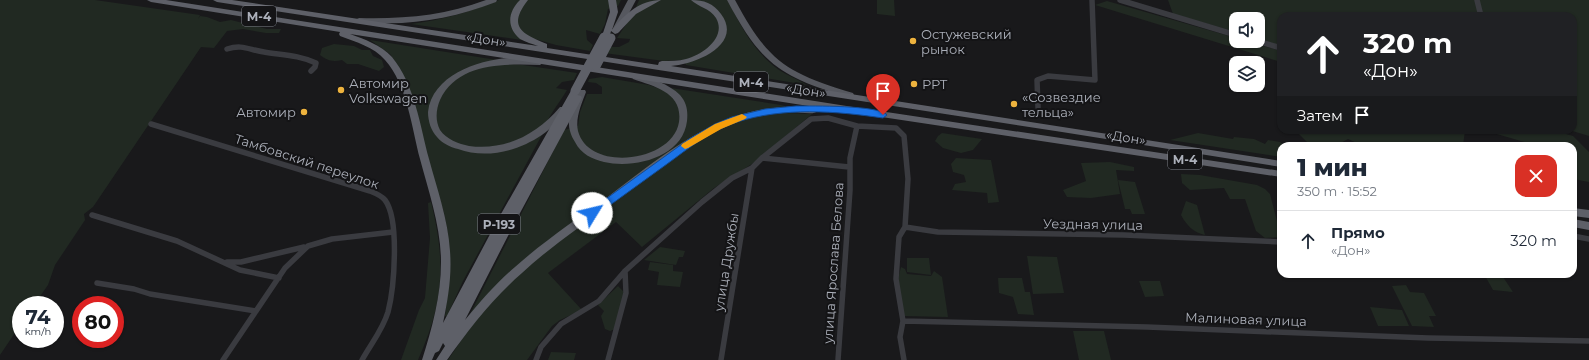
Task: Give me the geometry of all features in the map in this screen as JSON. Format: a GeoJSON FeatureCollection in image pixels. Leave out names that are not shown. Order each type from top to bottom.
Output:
{"type":"FeatureCollection","features":[{"type":"Feature","properties":{"kind":"highway","name":"М-4"},"geometry":{"type":"LineString","coordinates":[[151,0],[327,28]]}},
{"type":"Feature","properties":{"kind":"highway","name":"М-4"},"geometry":{"type":"LineString","coordinates":[[217,0],[350,20]]}},
{"type":"Feature","properties":{"kind":"highway"},"geometry":{"type":"LineString","coordinates":[[524,0],[518,6],[514,17],[517,30],[527,39],[555,51]]}},
{"type":"Feature","properties":{"kind":"highway"},"geometry":{"type":"LineString","coordinates":[[609,35],[614,12],[612,0]]}},
{"type":"Feature","properties":{"kind":"highway"},"geometry":{"type":"LineString","coordinates":[[609,35],[637,9],[657,0]]}},
{"type":"Feature","properties":{"kind":"highway"},"geometry":{"type":"LineString","coordinates":[[639,64],[670,64],[687,62],[702,56],[716,45],[723,32],[722,20],[719,14],[711,7],[695,0]]}},
{"type":"Feature","properties":{"kind":"highway","name":"«Дон»"},"geometry":{"type":"LineString","coordinates":[[350,20],[1277,163]]}},
{"type":"Feature","properties":{"kind":"highway","name":"«Дон»"},"geometry":{"type":"LineString","coordinates":[[327,28],[852,110],[1277,173]]}},
{"type":"Feature","properties":{"kind":"highway"},"geometry":{"type":"LineString","coordinates":[[327,28],[369,44],[389,59],[396,70],[409,101],[440,220],[446,261],[444,292],[428,360]]}},
{"type":"Feature","properties":{"kind":"highway","name":"Р-193"},"geometry":{"type":"LineString","coordinates":[[440,360],[509,224],[609,35]]}},
{"type":"Feature","properties":{"kind":"highway","name":"Р-193"},"geometry":{"type":"LineString","coordinates":[[428,360],[500,224],[579,92]]}},
{"type":"Feature","properties":{"kind":"highway"},"geometry":{"type":"LineString","coordinates":[[440,360],[473,317],[518,270],[570,229],[692,141],[718,126],[735,119],[765,112],[796,109],[852,110]]}},
{"type":"Feature","properties":{"kind":"highway"},"geometry":{"type":"LineString","coordinates":[[1577,212],[1589,214]]}},
{"type":"Feature","properties":{"kind":"highway"},"geometry":{"type":"LineString","coordinates":[[1577,224],[1589,226]]}},
{"type":"Feature","properties":{"kind":"main road"},"geometry":{"type":"LineString","coordinates":[[350,20],[382,22],[420,20],[457,13],[493,0]]}},
{"type":"Feature","properties":{"kind":"main road"},"geometry":{"type":"LineString","coordinates":[[609,35],[626,0]]}},
{"type":"Feature","properties":{"kind":"main road"},"geometry":{"type":"LineString","coordinates":[[609,35],[632,0]]}},
{"type":"Feature","properties":{"kind":"main road"},"geometry":{"type":"LineString","coordinates":[[731,0],[754,42],[776,65],[810,83],[863,99]]}},
{"type":"Feature","properties":{"kind":"main road"},"geometry":{"type":"LineString","coordinates":[[549,62],[496,62],[480,66],[462,74],[446,86],[436,101],[432,115],[433,124],[445,140],[466,148],[485,150],[508,147],[525,141],[545,128],[558,116],[579,92]]}},
{"type":"Feature","properties":{"kind":"main road"},"geometry":{"type":"LineString","coordinates":[[579,92],[574,115],[574,127],[577,139],[583,147],[594,155],[609,160],[626,162],[644,159],[663,149],[677,138],[684,122],[684,112],[679,100],[671,92],[632,76]]}},
{"type":"Feature","properties":{"kind":"street"},"geometry":{"type":"LineString","coordinates":[[1038,106],[1037,80],[1048,76],[1095,80],[1092,0]]}},
{"type":"Feature","properties":{"kind":"street"},"geometry":{"type":"LineString","coordinates":[[1120,0],[1229,33]]}},
{"type":"Feature","properties":{"kind":"street"},"geometry":{"type":"LineString","coordinates":[[1477,0],[1480,12]]}},
{"type":"Feature","properties":{"kind":"street"},"geometry":{"type":"LineString","coordinates":[[1265,43],[1277,47]]}},
{"type":"Feature","properties":{"kind":"street"},"geometry":{"type":"LineString","coordinates":[[227,49],[238,46],[246,46],[262,52],[269,51],[302,58],[316,63],[311,71]]}},
{"type":"Feature","properties":{"kind":"street"},"geometry":{"type":"LineString","coordinates":[[536,360],[541,347],[554,330],[561,324],[599,301],[625,271],[702,202],[732,178],[752,168],[762,158],[811,119],[818,116],[831,118],[857,126],[896,128],[903,133],[906,145],[908,179],[905,228],[899,238],[896,279],[903,321],[900,337],[904,360]]}},
{"type":"Feature","properties":{"kind":"street","name":"Тамбовский переулок"},"geometry":{"type":"LineString","coordinates":[[151,124],[375,193],[386,201],[390,210],[393,232],[393,268],[389,308],[381,327],[362,360]]}},
{"type":"Feature","properties":{"kind":"street","name":"улица Ярослава Белова"},"geometry":{"type":"LineString","coordinates":[[838,360],[850,190],[849,167],[854,133],[857,126]]}},
{"type":"Feature","properties":{"kind":"street"},"geometry":{"type":"LineString","coordinates":[[762,158],[849,167]]}},
{"type":"Feature","properties":{"kind":"street","name":"улица Дружбы"},"geometry":{"type":"LineString","coordinates":[[721,360],[752,168]]}},
{"type":"Feature","properties":{"kind":"street"},"geometry":{"type":"LineString","coordinates":[[92,216],[164,237],[240,270],[279,278]]}},
{"type":"Feature","properties":{"kind":"street","name":"Уездная улица"},"geometry":{"type":"LineString","coordinates":[[905,228],[971,233],[989,232],[1124,235],[1277,242]]}},
{"type":"Feature","properties":{"kind":"street"},"geometry":{"type":"LineString","coordinates":[[224,262],[241,262],[332,239],[393,232]]}},
{"type":"Feature","properties":{"kind":"street"},"geometry":{"type":"LineString","coordinates":[[1577,237],[1589,239]]}},
{"type":"Feature","properties":{"kind":"street"},"geometry":{"type":"LineString","coordinates":[[223,360],[285,268],[308,246]]}},
{"type":"Feature","properties":{"kind":"street"},"geometry":{"type":"LineString","coordinates":[[608,360],[626,293],[625,271]]}},
{"type":"Feature","properties":{"kind":"street"},"geometry":{"type":"LineString","coordinates":[[97,283],[134,288],[150,294],[256,311]]}},
{"type":"Feature","properties":{"kind":"street","name":"Малиновая улица"},"geometry":{"type":"LineString","coordinates":[[903,321],[1170,328],[1428,338],[1589,341]]}},
{"type":"Feature","properties":{"kind":"shaded area"},"geometry":{"type":"Polygon","coordinates":[[[0,0],[95,0],[200,15],[198,19],[200,16],[220,22],[231,20],[267,29],[281,29],[279,33],[266,33],[243,29],[227,31],[214,48],[201,47],[93,207],[84,214],[85,220],[55,265],[48,285],[40,296],[12,296],[12,337],[0,355],[0,0]]]}},
{"type":"Feature","properties":{"kind":"shaded area"},"geometry":{"type":"Polygon","coordinates":[[[499,0],[621,0],[618,6],[608,9],[605,24],[600,34],[586,30],[587,40],[593,45],[590,51],[556,45],[528,37],[522,40],[411,24],[456,15],[499,0]]]}},
{"type":"Feature","properties":{"kind":"shaded area"},"geometry":{"type":"Polygon","coordinates":[[[639,0],[728,0],[743,29],[762,55],[779,70],[807,85],[686,65],[684,60],[664,61],[604,53],[608,47],[619,47],[629,42],[630,39],[617,38],[631,17],[636,13],[636,7],[639,0]]]}},
{"type":"Feature","properties":{"kind":"shaded area"},"geometry":{"type":"Polygon","coordinates":[[[877,0],[894,0],[895,16],[877,14],[877,0]]]}},
{"type":"Feature","properties":{"kind":"shaded area"},"geometry":{"type":"Polygon","coordinates":[[[1168,0],[1589,0],[1589,136],[1577,132],[1577,12],[1277,12],[1277,45],[1265,41],[1265,12],[1229,12],[1229,30],[1173,14],[1168,0]]]}},
{"type":"Feature","properties":{"kind":"shaded area"},"geometry":{"type":"Polygon","coordinates":[[[1107,1],[1229,36],[1229,46],[1095,5],[1107,1]]]}},
{"type":"Feature","properties":{"kind":"shaded area"},"geometry":{"type":"Polygon","coordinates":[[[370,40],[497,60],[506,64],[577,73],[574,80],[562,82],[556,88],[567,90],[547,122],[543,133],[463,281],[447,316],[445,316],[449,277],[449,252],[447,226],[444,213],[401,70],[390,54],[370,40]]]}},
{"type":"Feature","properties":{"kind":"shaded area"},"geometry":{"type":"Polygon","coordinates":[[[334,44],[354,46],[362,50],[370,50],[373,56],[382,60],[384,67],[379,71],[358,64],[347,64],[342,60],[336,61],[326,59],[320,55],[322,48],[334,44]]]}},
{"type":"Feature","properties":{"kind":"shaded area"},"geometry":{"type":"Polygon","coordinates":[[[1265,46],[1277,50],[1277,61],[1235,48],[1265,48],[1265,46]]]}},
{"type":"Feature","properties":{"kind":"shaded area"},"geometry":{"type":"Polygon","coordinates":[[[602,77],[649,85],[666,91],[671,88],[781,105],[785,106],[786,113],[812,114],[755,162],[714,188],[642,247],[616,222],[548,273],[582,310],[560,320],[552,326],[527,360],[448,360],[464,336],[467,320],[564,130],[578,126],[580,112],[587,94],[602,94],[602,87],[596,83],[588,82],[589,79],[602,77]]]}},
{"type":"Feature","properties":{"kind":"shaded area"},"geometry":{"type":"Polygon","coordinates":[[[942,133],[982,139],[973,150],[961,153],[943,148],[935,141],[942,133]]]}},
{"type":"Feature","properties":{"kind":"shaded area"},"geometry":{"type":"Polygon","coordinates":[[[1198,133],[1233,139],[1234,137],[1254,139],[1265,144],[1268,140],[1280,142],[1277,142],[1277,156],[1170,140],[1198,133]]]}},
{"type":"Feature","properties":{"kind":"shaded area"},"geometry":{"type":"Polygon","coordinates":[[[1299,134],[1464,134],[1464,142],[1354,142],[1348,139],[1342,142],[1307,142],[1299,134]]]}},
{"type":"Feature","properties":{"kind":"shaded area"},"geometry":{"type":"Polygon","coordinates":[[[1497,134],[1566,134],[1573,136],[1589,152],[1589,182],[1577,180],[1577,142],[1524,142],[1497,134]]]}},
{"type":"Feature","properties":{"kind":"shaded area"},"geometry":{"type":"Polygon","coordinates":[[[956,158],[991,160],[999,202],[988,203],[987,193],[952,190],[955,184],[966,182],[964,175],[953,172],[951,164],[956,158]]]}},
{"type":"Feature","properties":{"kind":"shaded area"},"geometry":{"type":"Polygon","coordinates":[[[1110,162],[1134,167],[1134,171],[1116,170],[1120,194],[1091,198],[1067,197],[1063,190],[1086,181],[1081,163],[1110,162]]]}},
{"type":"Feature","properties":{"kind":"shaded area"},"geometry":{"type":"Polygon","coordinates":[[[1181,174],[1200,175],[1257,185],[1265,189],[1270,194],[1277,221],[1277,237],[1265,238],[1256,231],[1245,199],[1230,199],[1224,188],[1190,190],[1182,183],[1181,174]]]}},
{"type":"Feature","properties":{"kind":"shaded area"},"geometry":{"type":"Polygon","coordinates":[[[1118,180],[1135,182],[1145,214],[1132,214],[1130,209],[1125,209],[1118,180]]]}},
{"type":"Feature","properties":{"kind":"shaded area"},"geometry":{"type":"Polygon","coordinates":[[[1186,201],[1197,205],[1205,235],[1191,228],[1181,215],[1186,201]]]}},
{"type":"Feature","properties":{"kind":"shaded area"},"geometry":{"type":"Polygon","coordinates":[[[431,202],[439,244],[440,282],[437,301],[427,339],[418,360],[401,360],[419,310],[425,298],[430,238],[428,203],[431,202]]]}},
{"type":"Feature","properties":{"kind":"shaded area"},"geometry":{"type":"Polygon","coordinates":[[[660,247],[685,251],[683,257],[679,257],[676,265],[644,260],[660,247]]]}},
{"type":"Feature","properties":{"kind":"shaded area"},"geometry":{"type":"Polygon","coordinates":[[[1027,256],[1057,257],[1064,293],[1033,294],[1027,256]]]}},
{"type":"Feature","properties":{"kind":"shaded area"},"geometry":{"type":"Polygon","coordinates":[[[907,258],[929,258],[931,275],[907,272],[907,258]]]}},
{"type":"Feature","properties":{"kind":"shaded area"},"geometry":{"type":"Polygon","coordinates":[[[650,262],[673,265],[673,271],[683,272],[680,287],[657,285],[659,272],[648,270],[650,262]]]}},
{"type":"Feature","properties":{"kind":"shaded area"},"geometry":{"type":"Polygon","coordinates":[[[901,267],[905,269],[907,274],[931,276],[934,271],[942,277],[948,317],[904,316],[898,279],[901,267]]]}},
{"type":"Feature","properties":{"kind":"shaded area"},"geometry":{"type":"Polygon","coordinates":[[[998,278],[1022,278],[1025,292],[1030,292],[1034,315],[1018,314],[1013,297],[999,293],[998,278]]]}},
{"type":"Feature","properties":{"kind":"shaded area"},"geometry":{"type":"Polygon","coordinates":[[[1486,278],[1504,278],[1513,292],[1493,290],[1486,278]]]}},
{"type":"Feature","properties":{"kind":"shaded area"},"geometry":{"type":"Polygon","coordinates":[[[1139,281],[1160,281],[1164,296],[1145,297],[1139,281]]]}},
{"type":"Feature","properties":{"kind":"shaded area"},"geometry":{"type":"Polygon","coordinates":[[[1406,285],[1410,292],[1424,293],[1436,316],[1429,316],[1434,327],[1412,326],[1392,286],[1406,285]]]}},
{"type":"Feature","properties":{"kind":"shaded area"},"geometry":{"type":"Polygon","coordinates":[[[618,286],[624,292],[615,329],[610,331],[605,329],[601,316],[604,311],[598,305],[618,286]]]}},
{"type":"Feature","properties":{"kind":"shaded area"},"geometry":{"type":"Polygon","coordinates":[[[1370,307],[1402,310],[1409,326],[1378,326],[1370,307]]]}},
{"type":"Feature","properties":{"kind":"shaded area"},"geometry":{"type":"Polygon","coordinates":[[[1073,331],[1104,331],[1111,360],[1079,360],[1073,331]]]}},
{"type":"Feature","properties":{"kind":"shaded area"},"geometry":{"type":"Polygon","coordinates":[[[551,352],[576,353],[574,360],[548,360],[551,352]]]}},
{"type":"Feature","properties":{"kind":"slow traffic"},"geometry":{"type":"LineString","coordinates":[[685,146],[718,126],[742,117]]}},
{"type":"Feature","properties":{"kind":"place","name":"Остужевский рынок"},"geometry":{"type":"Point","coordinates":[913,41]}},
{"type":"Feature","properties":{"kind":"place","name":"РРТ"},"geometry":{"type":"Point","coordinates":[914,84]}},
{"type":"Feature","properties":{"kind":"place","name":"Автомир Volkswagen"},"geometry":{"type":"Point","coordinates":[341,90]}},
{"type":"Feature","properties":{"kind":"place","name":"«Созвездие тельца»"},"geometry":{"type":"Point","coordinates":[1014,104]}},
{"type":"Feature","properties":{"kind":"place","name":"Автомир"},"geometry":{"type":"Point","coordinates":[304,112]}},
{"type":"Feature","properties":{"kind":"route"},"geometry":{"type":"LineString","coordinates":[[592,213],[692,141],[718,126],[735,119],[776,110],[796,109],[852,110],[883,115]]}}]}
